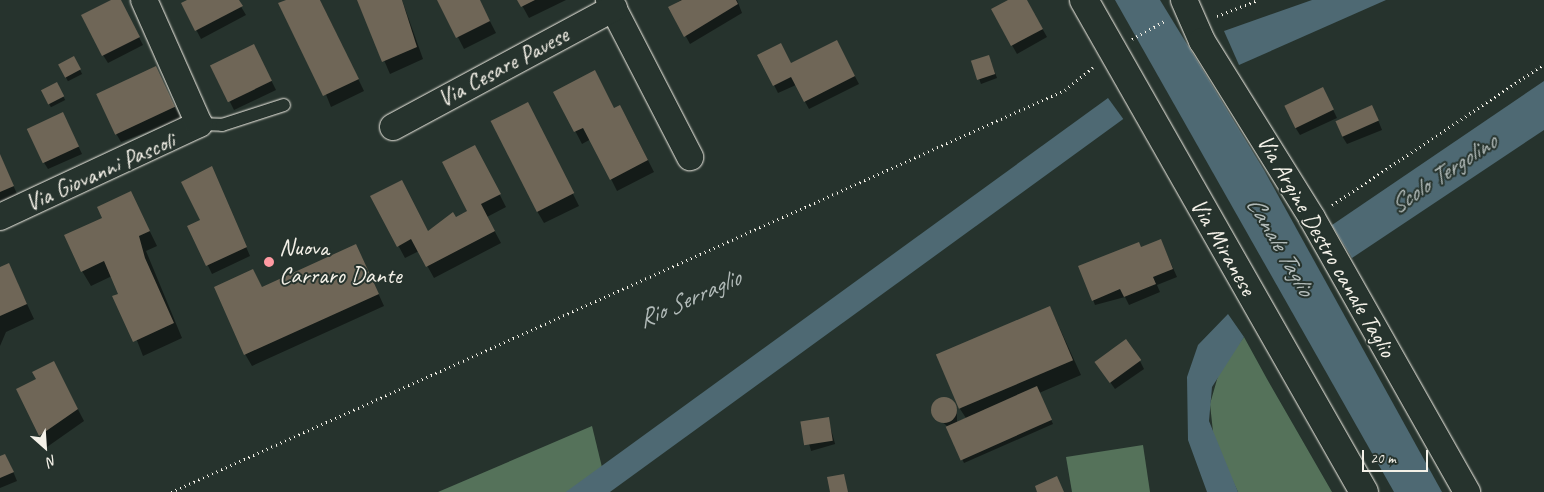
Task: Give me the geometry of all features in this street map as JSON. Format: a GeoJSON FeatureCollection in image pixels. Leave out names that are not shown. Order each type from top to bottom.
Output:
{"type":"FeatureCollection","features":[{"type":"Feature","properties":{"kind":"main road","name":"Via Miranese"},"geometry":{"type":"LineString","coordinates":[[1084,0],[1119,46],[1364,492]]}},
{"type":"Feature","properties":{"kind":"street"},"geometry":{"type":"LineString","coordinates":[[144,0],[199,124]]}},
{"type":"Feature","properties":{"kind":"street","name":"Via Cesare Pavese"},"geometry":{"type":"LineString","coordinates":[[393,126],[612,4],[690,157]]}},
{"type":"Feature","properties":{"kind":"street","name":"Via Argine Destro canale Taglio"},"geometry":{"type":"LineString","coordinates":[[1177,9],[1196,25],[1312,218],[1467,492]]}},
{"type":"Feature","properties":{"kind":"street","name":"Via Giovanni Pascoli"},"geometry":{"type":"LineString","coordinates":[[0,217],[199,124]]}},
{"type":"Feature","properties":{"kind":"lane"},"geometry":{"type":"LineString","coordinates":[[199,124],[222,126],[284,105]]}},
{"type":"Feature","properties":{"kind":"path"},"geometry":{"type":"LineString","coordinates":[[1196,25],[1258,0]]}},
{"type":"Feature","properties":{"kind":"path"},"geometry":{"type":"LineString","coordinates":[[172,492],[1065,90],[1083,79],[1119,46],[1177,9]]}},
{"type":"Feature","properties":{"kind":"path"},"geometry":{"type":"LineString","coordinates":[[1312,218],[1544,64]]}},
{"type":"Feature","properties":{"kind":"green space"},"geometry":{"type":"Polygon","coordinates":[[[1244,337],[1332,492],[1238,492],[1214,441],[1210,404],[1220,369],[1244,337]]]}},
{"type":"Feature","properties":{"kind":"green space"},"geometry":{"type":"Polygon","coordinates":[[[592,426],[608,492],[438,492],[592,426]]]}},
{"type":"Feature","properties":{"kind":"green space"},"geometry":{"type":"Polygon","coordinates":[[[1143,445],[1150,492],[1072,492],[1066,457],[1143,445]]]}},
{"type":"Feature","properties":{"kind":"water","name":"Canale Taglio"},"geometry":{"type":"Polygon","coordinates":[[[1115,0],[1160,0],[1264,170],[1442,492],[1394,492],[1115,0]]]}},
{"type":"Feature","properties":{"kind":"water"},"geometry":{"type":"Polygon","coordinates":[[[1312,0],[1386,0],[1239,65],[1224,31],[1312,0]]]}},
{"type":"Feature","properties":{"kind":"water","name":"Scolo Tergolino"},"geometry":{"type":"Polygon","coordinates":[[[1544,81],[1544,130],[1352,258],[1332,225],[1544,81]]]}},
{"type":"Feature","properties":{"kind":"water"},"geometry":{"type":"Polygon","coordinates":[[[1108,98],[1123,119],[610,492],[566,492],[1108,98]]]}},
{"type":"Feature","properties":{"kind":"water"},"geometry":{"type":"Polygon","coordinates":[[[1228,314],[1244,337],[1212,387],[1209,421],[1238,492],[1207,492],[1188,440],[1187,377],[1198,345],[1228,314]]]}},
{"type":"Feature","properties":{"kind":"building"},"geometry":{"type":"Polygon","coordinates":[[[111,0],[121,0],[140,37],[102,56],[81,15],[111,0]]]}},
{"type":"Feature","properties":{"kind":"building"},"geometry":{"type":"Polygon","coordinates":[[[187,0],[239,0],[243,6],[195,31],[181,3],[187,0]]]}},
{"type":"Feature","properties":{"kind":"building"},"geometry":{"type":"Polygon","coordinates":[[[286,0],[320,0],[359,79],[323,96],[278,3],[286,0]]]}},
{"type":"Feature","properties":{"kind":"building"},"geometry":{"type":"Polygon","coordinates":[[[357,0],[402,0],[417,47],[382,62],[357,0]]]}},
{"type":"Feature","properties":{"kind":"building"},"geometry":{"type":"Polygon","coordinates":[[[437,0],[480,0],[490,21],[456,38],[437,0]]]}},
{"type":"Feature","properties":{"kind":"building"},"geometry":{"type":"Polygon","coordinates":[[[517,0],[535,0],[521,7],[517,0]]]}},
{"type":"Feature","properties":{"kind":"building"},"geometry":{"type":"Polygon","coordinates":[[[682,0],[736,0],[738,4],[684,37],[668,7],[682,0]]]}},
{"type":"Feature","properties":{"kind":"building"},"geometry":{"type":"Polygon","coordinates":[[[1008,0],[1027,0],[1043,29],[1011,46],[991,9],[1008,0]]]}},
{"type":"Feature","properties":{"kind":"building"},"geometry":{"type":"Polygon","coordinates":[[[837,40],[855,76],[804,102],[791,77],[773,86],[757,55],[781,43],[791,63],[837,40]]]}},
{"type":"Feature","properties":{"kind":"building"},"geometry":{"type":"Polygon","coordinates":[[[254,44],[272,81],[228,102],[210,65],[254,44]]]}},
{"type":"Feature","properties":{"kind":"building"},"geometry":{"type":"Polygon","coordinates":[[[989,55],[995,74],[977,80],[971,61],[989,55]]]}},
{"type":"Feature","properties":{"kind":"building"},"geometry":{"type":"Polygon","coordinates":[[[74,56],[81,69],[65,78],[58,64],[74,56]]]}},
{"type":"Feature","properties":{"kind":"building"},"geometry":{"type":"Polygon","coordinates":[[[156,66],[175,107],[115,135],[96,94],[156,66]]]}},
{"type":"Feature","properties":{"kind":"building"},"geometry":{"type":"Polygon","coordinates":[[[595,70],[614,108],[620,105],[648,160],[610,180],[583,128],[574,132],[553,92],[595,70]]]}},
{"type":"Feature","properties":{"kind":"building"},"geometry":{"type":"Polygon","coordinates":[[[57,82],[64,96],[48,104],[41,90],[57,82]]]}},
{"type":"Feature","properties":{"kind":"building"},"geometry":{"type":"Polygon","coordinates":[[[1323,87],[1334,109],[1295,128],[1284,106],[1323,87]]]}},
{"type":"Feature","properties":{"kind":"building"},"geometry":{"type":"Polygon","coordinates":[[[528,102],[574,193],[537,212],[491,121],[528,102]]]}},
{"type":"Feature","properties":{"kind":"building"},"geometry":{"type":"Polygon","coordinates":[[[1372,105],[1379,121],[1342,137],[1335,121],[1372,105]]]}},
{"type":"Feature","properties":{"kind":"building"},"geometry":{"type":"Polygon","coordinates":[[[63,112],[79,146],[43,163],[27,129],[63,112]]]}},
{"type":"Feature","properties":{"kind":"building"},"geometry":{"type":"Polygon","coordinates":[[[475,145],[501,194],[481,204],[495,231],[426,267],[411,239],[397,247],[370,196],[402,180],[428,231],[453,212],[456,217],[467,211],[442,162],[475,145]]]}},
{"type":"Feature","properties":{"kind":"building"},"geometry":{"type":"Polygon","coordinates":[[[0,154],[14,186],[0,192],[0,154]]]}},
{"type":"Feature","properties":{"kind":"building"},"geometry":{"type":"Polygon","coordinates":[[[212,166],[247,247],[206,266],[187,226],[200,220],[181,182],[212,166]]]}},
{"type":"Feature","properties":{"kind":"building"},"geometry":{"type":"Polygon","coordinates":[[[131,191],[150,231],[139,236],[145,258],[174,323],[133,342],[112,296],[118,294],[104,261],[81,272],[64,235],[102,218],[97,207],[131,191]]]}},
{"type":"Feature","properties":{"kind":"building"},"geometry":{"type":"Polygon","coordinates":[[[1161,239],[1173,269],[1153,277],[1156,284],[1124,297],[1120,289],[1092,301],[1078,266],[1139,242],[1141,247],[1161,239]]]}},
{"type":"Feature","properties":{"kind":"building"},"geometry":{"type":"Polygon","coordinates":[[[356,244],[379,294],[244,355],[214,287],[253,269],[262,287],[356,244]]]}},
{"type":"Feature","properties":{"kind":"building"},"geometry":{"type":"Polygon","coordinates":[[[9,263],[27,304],[0,316],[0,267],[9,263]]]}},
{"type":"Feature","properties":{"kind":"building"},"geometry":{"type":"Polygon","coordinates":[[[1050,306],[1073,360],[959,409],[936,354],[1050,306]]]}},
{"type":"Feature","properties":{"kind":"building"},"geometry":{"type":"Polygon","coordinates":[[[1126,339],[1141,360],[1110,383],[1094,362],[1126,339]]]}},
{"type":"Feature","properties":{"kind":"building"},"geometry":{"type":"Polygon","coordinates":[[[54,361],[78,409],[39,436],[16,389],[36,379],[32,372],[54,361]]]}},
{"type":"Feature","properties":{"kind":"building"},"geometry":{"type":"Polygon","coordinates":[[[1037,386],[1052,420],[961,460],[946,427],[1037,386]]]}},
{"type":"Feature","properties":{"kind":"building"},"geometry":{"type":"Polygon","coordinates":[[[944,397],[953,401],[957,410],[953,419],[944,423],[935,419],[931,410],[935,401],[944,397]]]}},
{"type":"Feature","properties":{"kind":"building"},"geometry":{"type":"Polygon","coordinates":[[[829,417],[833,441],[804,445],[800,422],[829,417]]]}},
{"type":"Feature","properties":{"kind":"building"},"geometry":{"type":"Polygon","coordinates":[[[5,454],[14,472],[0,478],[0,456],[5,454]]]}},
{"type":"Feature","properties":{"kind":"building"},"geometry":{"type":"Polygon","coordinates":[[[844,474],[848,492],[830,492],[827,477],[844,474]]]}},
{"type":"Feature","properties":{"kind":"building"},"geometry":{"type":"Polygon","coordinates":[[[1057,476],[1064,492],[1037,492],[1035,486],[1057,476]]]}},
{"type":"Feature","properties":{"kind":"place","name":"Nuova Carraro Dante"},"geometry":{"type":"Point","coordinates":[269,262]}},
{"type":"Feature","properties":{"kind":"water label","name":"Rio Serraglio"},"geometry":{"type":"Point","coordinates":[689,299]}}]}
